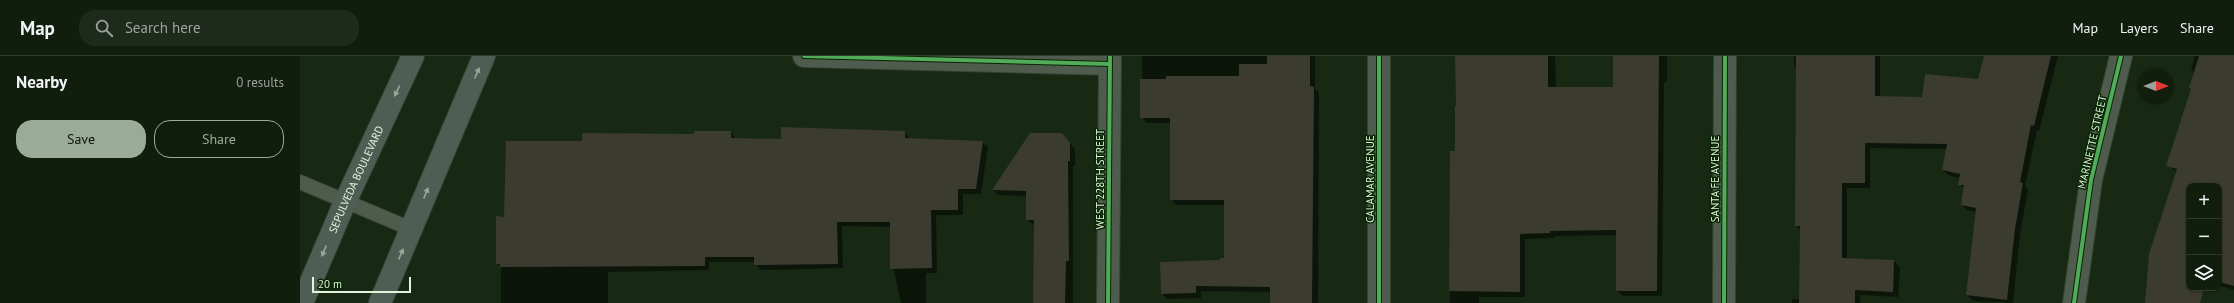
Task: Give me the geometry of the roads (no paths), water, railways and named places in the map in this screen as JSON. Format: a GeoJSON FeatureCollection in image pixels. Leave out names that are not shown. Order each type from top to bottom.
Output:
{"type":"FeatureCollection","features":[{"type":"Feature","properties":{"kind":"main road","name":"SEPULVEDA BOULEVARD"},"geometry":{"type":"LineString","coordinates":[[302,303],[345,202],[413,56]]}},
{"type":"Feature","properties":{"kind":"main road"},"geometry":{"type":"LineString","coordinates":[[380,303],[484,56]]}},
{"type":"Feature","properties":{"kind":"street"},"geometry":{"type":"LineString","coordinates":[[804,56],[1110,60]]}},
{"type":"Feature","properties":{"kind":"street","name":"CALAMAR AVENUE"},"geometry":{"type":"LineString","coordinates":[[1379,56],[1379,303]]}},
{"type":"Feature","properties":{"kind":"street","name":"SANTA FE AVENUE"},"geometry":{"type":"LineString","coordinates":[[1724,303],[1725,56]]}},
{"type":"Feature","properties":{"kind":"street","name":"MARINETTE STREET"},"geometry":{"type":"LineString","coordinates":[[2074,303],[2091,180],[2121,56]]}},
{"type":"Feature","properties":{"kind":"street","name":"WEST 228TH STREET"},"geometry":{"type":"LineString","coordinates":[[1108,303],[1110,60]]}},
{"type":"Feature","properties":{"kind":"lane"},"geometry":{"type":"LineString","coordinates":[[300,182],[411,229]]}}]}
